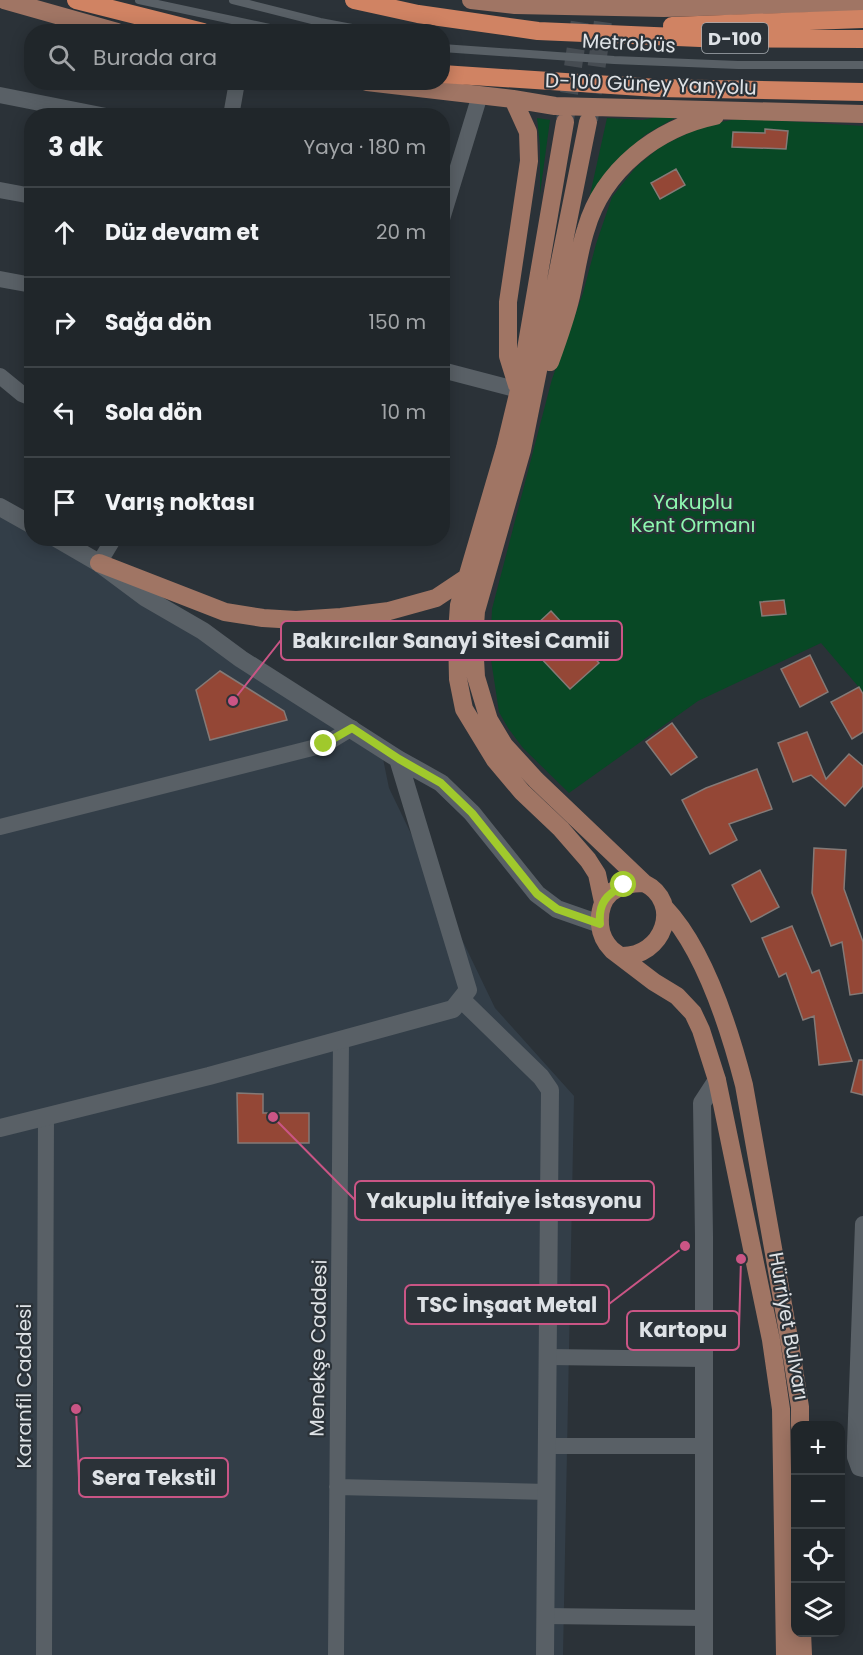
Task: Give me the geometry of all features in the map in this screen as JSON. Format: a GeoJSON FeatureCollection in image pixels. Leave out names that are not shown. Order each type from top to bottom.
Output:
{"type":"FeatureCollection","features":[{"type":"Feature","properties":{"kind":"highway"},"geometry":{"type":"LineString","coordinates":[[76,0],[171,24]]}},
{"type":"Feature","properties":{"kind":"highway","name":"D-100"},"geometry":{"type":"LineString","coordinates":[[354,0],[418,14],[527,29],[700,38],[863,39]]}},
{"type":"Feature","properties":{"kind":"highway"},"geometry":{"type":"LineString","coordinates":[[608,34],[649,28],[706,24],[863,19]]}},
{"type":"Feature","properties":{"kind":"highway"},"geometry":{"type":"LineString","coordinates":[[450,75],[587,85],[863,92]]}},
{"type":"Feature","properties":{"kind":"highway"},"geometry":{"type":"LineString","coordinates":[[759,91],[793,100],[863,105]]}},
{"type":"Feature","properties":{"kind":"main road"},"geometry":{"type":"LineString","coordinates":[[4,0],[89,24]]}},
{"type":"Feature","properties":{"kind":"main road"},"geometry":{"type":"LineString","coordinates":[[471,0],[515,5],[863,2]]}},
{"type":"Feature","properties":{"kind":"main road","name":"D-100 Güney Yanyolu"},"geometry":{"type":"LineString","coordinates":[[432,90],[585,108],[863,114]]}},
{"type":"Feature","properties":{"kind":"main road"},"geometry":{"type":"LineString","coordinates":[[513,99],[528,132],[530,160],[508,302],[508,356],[519,390]]}},
{"type":"Feature","properties":{"kind":"main road"},"geometry":{"type":"LineString","coordinates":[[531,408],[563,322],[586,228],[604,190],[621,168],[659,137],[682,126],[744,110]]}},
{"type":"Feature","properties":{"kind":"main road"},"geometry":{"type":"LineString","coordinates":[[565,122],[519,390],[505,448],[459,605],[458,679],[464,709],[495,760],[522,792],[561,829],[588,860],[597,874],[603,902]]}},
{"type":"Feature","properties":{"kind":"main road"},"geometry":{"type":"LineString","coordinates":[[588,122],[522,450],[476,610],[474,641],[476,677],[489,720],[504,744],[536,780],[644,883],[653,887],[663,900],[665,908],[660,934],[655,943],[647,951],[637,955],[620,956],[603,940],[599,915],[603,902],[607,895],[624,885],[644,883]]}},
{"type":"Feature","properties":{"kind":"main road"},"geometry":{"type":"LineString","coordinates":[[99,563],[225,612],[296,620],[389,611],[436,598],[466,578]]}},
{"type":"Feature","properties":{"kind":"main road","name":"Hürriyet Bulvarı"},"geometry":{"type":"LineString","coordinates":[[665,908],[687,935],[734,1044],[744,1085],[789,1338],[800,1407],[800,1421]]}},
{"type":"Feature","properties":{"kind":"main road","name":"Hürriyet Bulvarı"},"geometry":{"type":"LineString","coordinates":[[620,956],[676,996],[693,1013],[717,1080],[771,1340],[781,1409],[785,1655]]}},
{"type":"Feature","properties":{"kind":"main road"},"geometry":{"type":"LineString","coordinates":[[802,1637],[803,1655]]}},
{"type":"Feature","properties":{"kind":"street"},"geometry":{"type":"LineString","coordinates":[[232,108],[236,90]]}},
{"type":"Feature","properties":{"kind":"street"},"geometry":{"type":"LineString","coordinates":[[0,95],[66,108]]}},
{"type":"Feature","properties":{"kind":"street"},"geometry":{"type":"LineString","coordinates":[[450,177],[480,96]]}},
{"type":"Feature","properties":{"kind":"street"},"geometry":{"type":"LineString","coordinates":[[0,190],[24,194]]}},
{"type":"Feature","properties":{"kind":"street"},"geometry":{"type":"LineString","coordinates":[[0,279],[24,284]]}},
{"type":"Feature","properties":{"kind":"street"},"geometry":{"type":"LineString","coordinates":[[450,372],[519,390]]}},
{"type":"Feature","properties":{"kind":"street"},"geometry":{"type":"LineString","coordinates":[[0,376],[24,395]]}},
{"type":"Feature","properties":{"kind":"street"},"geometry":{"type":"LineString","coordinates":[[0,507],[24,520]]}},
{"type":"Feature","properties":{"kind":"street"},"geometry":{"type":"LineString","coordinates":[[70,546],[99,563],[146,598],[202,631],[241,659],[441,783],[472,813],[537,894],[557,909],[600,924]]}},
{"type":"Feature","properties":{"kind":"street"},"geometry":{"type":"LineString","coordinates":[[99,563],[109,546]]}},
{"type":"Feature","properties":{"kind":"street"},"geometry":{"type":"LineString","coordinates":[[0,827],[324,744],[352,728]]}},
{"type":"Feature","properties":{"kind":"street"},"geometry":{"type":"LineString","coordinates":[[0,1128],[341,1041],[453,1009],[468,990],[399,759]]}},
{"type":"Feature","properties":{"kind":"street"},"geometry":{"type":"LineString","coordinates":[[461,999],[541,1077],[550,1090],[545,1655]]}},
{"type":"Feature","properties":{"kind":"street","name":"Menekşe Caddesi"},"geometry":{"type":"LineString","coordinates":[[336,1655],[341,1041]]}},
{"type":"Feature","properties":{"kind":"street"},"geometry":{"type":"LineString","coordinates":[[704,1655],[702,1103],[717,1080]]}},
{"type":"Feature","properties":{"kind":"street","name":"Karanfil Caddesi"},"geometry":{"type":"LineString","coordinates":[[44,1655],[46,1117]]}},
{"type":"Feature","properties":{"kind":"street"},"geometry":{"type":"LineString","coordinates":[[863,1224],[855,1446],[855,1457],[859,1468],[863,1469]]}},
{"type":"Feature","properties":{"kind":"street"},"geometry":{"type":"LineString","coordinates":[[548,1357],[704,1359]]}},
{"type":"Feature","properties":{"kind":"street"},"geometry":{"type":"LineString","coordinates":[[547,1446],[704,1446]]}},
{"type":"Feature","properties":{"kind":"street"},"geometry":{"type":"LineString","coordinates":[[337,1487],[547,1492]]}},
{"type":"Feature","properties":{"kind":"street"},"geometry":{"type":"LineString","coordinates":[[546,1616],[704,1618]]}},
{"type":"Feature","properties":{"kind":"lane"},"geometry":{"type":"LineString","coordinates":[[139,0],[251,24]]}},
{"type":"Feature","properties":{"kind":"lane"},"geometry":{"type":"LineString","coordinates":[[233,0],[331,24]]}},
{"type":"Feature","properties":{"kind":"lane","name":"Metrobüs"},"geometry":{"type":"LineString","coordinates":[[450,47],[614,60],[738,65],[863,65]]}},
{"type":"Feature","properties":{"kind":"shaded area"},"geometry":{"type":"Polygon","coordinates":[[[0,508],[24,526],[24,546],[55,546],[380,744],[389,788],[495,1008],[574,1096],[563,1655],[0,1655],[0,508]]]}},
{"type":"Feature","properties":{"kind":"green space"},"geometry":{"type":"Polygon","coordinates":[[[665,115],[680,115],[645,135],[622,156],[586,213],[607,118],[643,120],[665,115]]]}},
{"type":"Feature","properties":{"kind":"green space"},"geometry":{"type":"Polygon","coordinates":[[[537,118],[550,120],[540,194],[540,145],[537,118]]]}},
{"type":"Feature","properties":{"kind":"green space","name":"Yakuplu Kent Ormanı"},"geometry":{"type":"Polygon","coordinates":[[[741,118],[863,126],[863,692],[821,643],[698,701],[569,793],[523,748],[499,712],[490,653],[492,609],[552,379],[583,293],[612,197],[636,167],[660,147],[702,126],[741,118]]]}},
{"type":"Feature","properties":{"kind":"building"},"geometry":{"type":"Polygon","coordinates":[[[765,129],[788,131],[786,149],[732,147],[733,132],[765,133],[765,129]]]}},
{"type":"Feature","properties":{"kind":"building"},"geometry":{"type":"Polygon","coordinates":[[[676,169],[685,185],[660,199],[651,183],[676,169]]]}},
{"type":"Feature","properties":{"kind":"building"},"geometry":{"type":"Polygon","coordinates":[[[784,600],[786,614],[762,616],[760,602],[784,600]]]}},
{"type":"Feature","properties":{"kind":"building"},"geometry":{"type":"Polygon","coordinates":[[[551,611],[599,663],[570,689],[522,638],[551,611]]]}},
{"type":"Feature","properties":{"kind":"building"},"geometry":{"type":"Polygon","coordinates":[[[810,655],[828,692],[800,707],[781,669],[810,655]]]}},
{"type":"Feature","properties":{"kind":"building"},"geometry":{"type":"Polygon","coordinates":[[[220,671],[284,711],[287,720],[210,740],[196,690],[220,671]]]}},
{"type":"Feature","properties":{"kind":"building"},"geometry":{"type":"Polygon","coordinates":[[[859,687],[863,694],[863,732],[852,739],[831,702],[859,687]]]}},
{"type":"Feature","properties":{"kind":"building"},"geometry":{"type":"Polygon","coordinates":[[[672,723],[697,757],[671,775],[646,742],[672,723]]]}},
{"type":"Feature","properties":{"kind":"building"},"geometry":{"type":"Polygon","coordinates":[[[807,732],[826,779],[849,754],[863,766],[863,786],[845,806],[811,775],[793,782],[778,743],[807,732]]]}},
{"type":"Feature","properties":{"kind":"building"},"geometry":{"type":"Polygon","coordinates":[[[757,769],[772,809],[729,824],[737,840],[710,854],[682,800],[706,788],[757,769]]]}},
{"type":"Feature","properties":{"kind":"building"},"geometry":{"type":"Polygon","coordinates":[[[814,848],[846,850],[844,889],[863,942],[863,993],[850,995],[842,942],[831,946],[812,893],[814,848]]]}},
{"type":"Feature","properties":{"kind":"building"},"geometry":{"type":"Polygon","coordinates":[[[760,870],[779,907],[751,922],[732,885],[760,870]]]}},
{"type":"Feature","properties":{"kind":"building"},"geometry":{"type":"Polygon","coordinates":[[[792,926],[812,973],[819,970],[852,1061],[819,1065],[814,1016],[803,1020],[786,973],[779,977],[762,938],[792,926]]]}},
{"type":"Feature","properties":{"kind":"building"},"geometry":{"type":"Polygon","coordinates":[[[859,1060],[863,1060],[863,1095],[851,1092],[859,1060]]]}},
{"type":"Feature","properties":{"kind":"building"},"geometry":{"type":"Polygon","coordinates":[[[237,1093],[263,1094],[263,1113],[309,1113],[309,1143],[238,1143],[237,1093]]]}},
{"type":"Feature","properties":{"kind":"tunnel"},"geometry":{"type":"LineString","coordinates":[[565,120],[583,0]]}},
{"type":"Feature","properties":{"kind":"tunnel"},"geometry":{"type":"LineString","coordinates":[[589,120],[606,0]]}},
{"type":"Feature","properties":{"kind":"place","name":"Bakırcılar Sanayi Sitesi Camii"},"geometry":{"type":"Point","coordinates":[233,701]}},
{"type":"Feature","properties":{"kind":"place","name":"Yakuplu İtfaiye İstasyonu"},"geometry":{"type":"Point","coordinates":[273,1117]}},
{"type":"Feature","properties":{"kind":"place","name":"TSC İnşaat Metal"},"geometry":{"type":"Point","coordinates":[685,1246]}},
{"type":"Feature","properties":{"kind":"place","name":"Kartopu"},"geometry":{"type":"Point","coordinates":[741,1259]}},
{"type":"Feature","properties":{"kind":"place","name":"Sera Tekstil"},"geometry":{"type":"Point","coordinates":[76,1409]}},
{"type":"Feature","properties":{"kind":"route"},"geometry":{"type":"LineString","coordinates":[[324,744],[352,728],[441,783],[472,813],[537,894],[557,909],[600,924],[599,915],[607,895],[624,885]]}}]}
